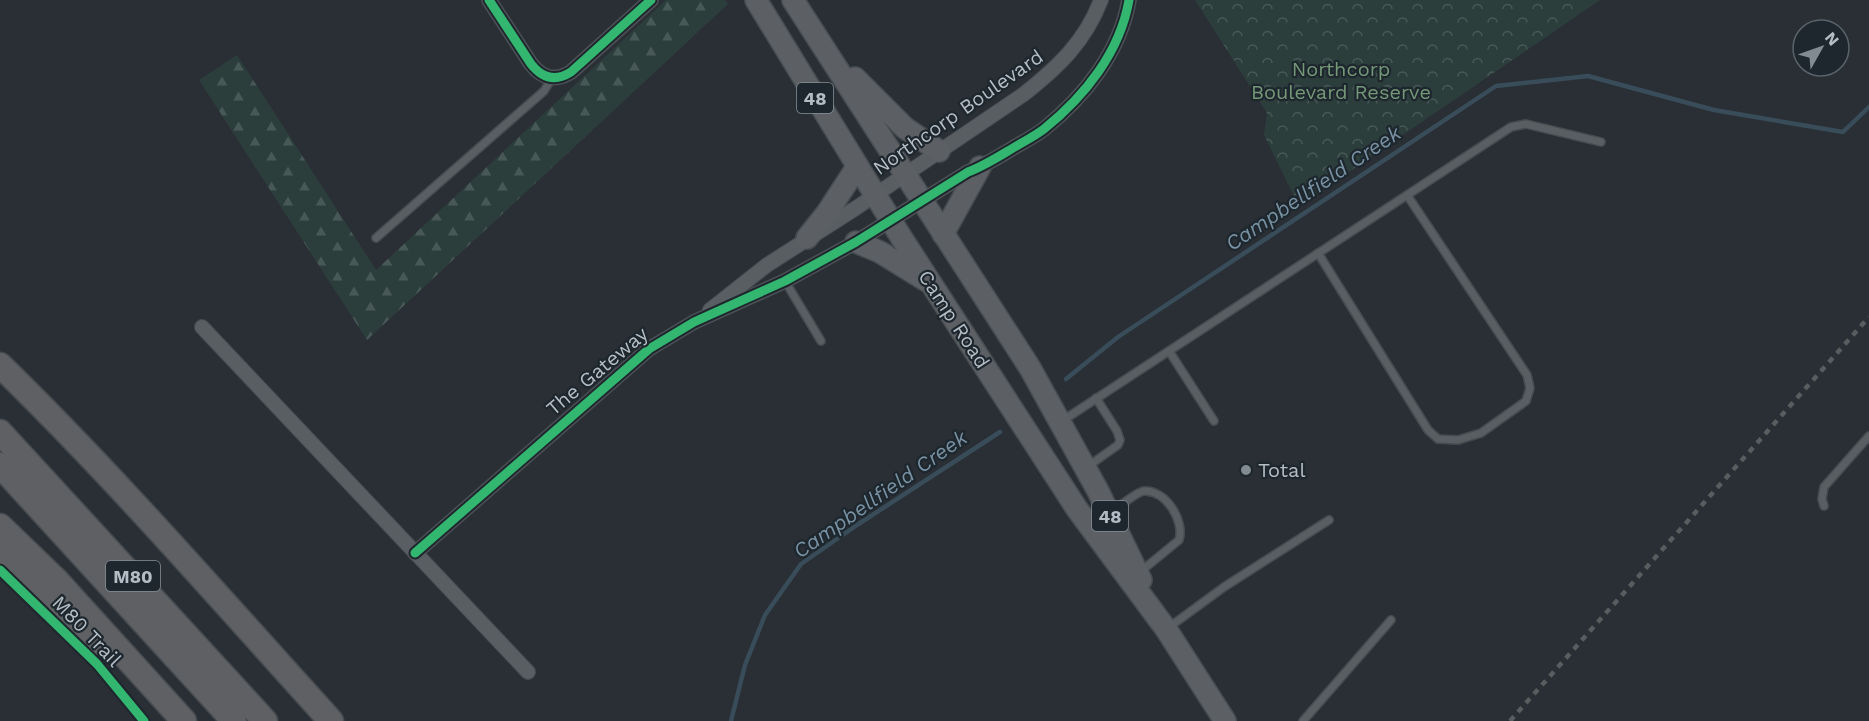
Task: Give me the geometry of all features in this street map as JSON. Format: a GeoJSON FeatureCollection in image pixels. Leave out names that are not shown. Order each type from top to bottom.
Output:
{"type":"FeatureCollection","features":[{"type":"Feature","properties":{"kind":"highway"},"geometry":{"type":"LineString","coordinates":[[0,365],[161,533],[330,721]]}},
{"type":"Feature","properties":{"kind":"highway","name":"M80"},"geometry":{"type":"LineString","coordinates":[[0,432],[265,721]]}},
{"type":"Feature","properties":{"kind":"highway","name":"M80"},"geometry":{"type":"LineString","coordinates":[[0,465],[234,721]]}},
{"type":"Feature","properties":{"kind":"highway"},"geometry":{"type":"LineString","coordinates":[[0,526],[57,582],[184,721]]}},
{"type":"Feature","properties":{"kind":"highway"},"geometry":{"type":"LineString","coordinates":[[0,552],[82,633],[164,721]]}},
{"type":"Feature","properties":{"kind":"main road","name":"Camp Road"},"geometry":{"type":"LineString","coordinates":[[756,0],[874,195],[1077,509],[1166,629],[1225,721]]}},
{"type":"Feature","properties":{"kind":"main road","name":"Camp Road"},"geometry":{"type":"LineString","coordinates":[[793,0],[1030,368],[1109,514],[1166,629]]}},
{"type":"Feature","properties":{"kind":"main road"},"geometry":{"type":"LineString","coordinates":[[822,43],[891,116],[939,151]]}},
{"type":"Feature","properties":{"kind":"main road"},"geometry":{"type":"LineString","coordinates":[[807,238],[827,213],[857,167]]}},
{"type":"Feature","properties":{"kind":"main road"},"geometry":{"type":"LineString","coordinates":[[943,234],[980,167]]}},
{"type":"Feature","properties":{"kind":"main road"},"geometry":{"type":"LineString","coordinates":[[856,242],[880,252],[930,283]]}},
{"type":"Feature","properties":{"kind":"street"},"geometry":{"type":"LineString","coordinates":[[489,0],[537,72],[552,78],[571,72],[651,0]]}},
{"type":"Feature","properties":{"kind":"street","name":"Northcorp Boulevard"},"geometry":{"type":"LineString","coordinates":[[874,195],[1024,94],[1048,75],[1076,48],[1101,0]]}},
{"type":"Feature","properties":{"kind":"street"},"geometry":{"type":"LineString","coordinates":[[891,220],[968,172],[1043,130],[1084,92],[1098,75],[1122,31],[1129,0]]}},
{"type":"Feature","properties":{"kind":"street","name":"The Gateway"},"geometry":{"type":"LineString","coordinates":[[415,553],[642,355],[694,322],[767,265],[874,195]]}},
{"type":"Feature","properties":{"kind":"street","name":"The Gateway"},"geometry":{"type":"LineString","coordinates":[[694,322],[785,282],[891,220]]}},
{"type":"Feature","properties":{"kind":"street"},"geometry":{"type":"LineString","coordinates":[[202,327],[528,672]]}},
{"type":"Feature","properties":{"kind":"lane"},"geometry":{"type":"LineString","coordinates":[[376,237],[544,91],[552,78]]}},
{"type":"Feature","properties":{"kind":"lane"},"geometry":{"type":"LineString","coordinates":[[1060,422],[1511,128],[1526,124],[1601,142]]}},
{"type":"Feature","properties":{"kind":"lane"},"geometry":{"type":"LineString","coordinates":[[1318,253],[1428,430],[1438,439],[1458,440],[1481,433],[1526,401],[1530,388],[1527,375],[1407,195]]}},
{"type":"Feature","properties":{"kind":"lane"},"geometry":{"type":"LineString","coordinates":[[785,282],[821,341]]}},
{"type":"Feature","properties":{"kind":"lane"},"geometry":{"type":"LineString","coordinates":[[1168,351],[1214,421]]}},
{"type":"Feature","properties":{"kind":"lane"},"geometry":{"type":"LineString","coordinates":[[1085,468],[1118,445],[1120,440],[1118,431],[1096,398]]}},
{"type":"Feature","properties":{"kind":"lane"},"geometry":{"type":"LineString","coordinates":[[1824,506],[1822,499],[1824,487],[1869,436]]}},
{"type":"Feature","properties":{"kind":"lane"},"geometry":{"type":"LineString","coordinates":[[1109,514],[1144,491],[1161,496],[1170,505],[1180,525],[1179,540],[1138,574]]}},
{"type":"Feature","properties":{"kind":"lane"},"geometry":{"type":"LineString","coordinates":[[1166,629],[1224,587],[1329,520]]}},
{"type":"Feature","properties":{"kind":"lane"},"geometry":{"type":"LineString","coordinates":[[1303,721],[1391,620]]}},
{"type":"Feature","properties":{"kind":"green space"},"geometry":{"type":"Polygon","coordinates":[[[666,0],[725,0],[728,4],[367,340],[199,80],[237,55],[376,270],[666,0]]]}},
{"type":"Feature","properties":{"kind":"green space","name":"Northcorp Boulevard Reserve"},"geometry":{"type":"Polygon","coordinates":[[[1195,0],[1600,0],[1299,206],[1264,135],[1267,113],[1195,0]]]}},
{"type":"Feature","properties":{"kind":"waterway","name":"Campbellfield Creek"},"geometry":{"type":"LineString","coordinates":[[1066,379],[1118,337],[1496,86],[1588,76],[1714,110],[1843,132],[1869,107]]}},
{"type":"Feature","properties":{"kind":"waterway","name":"Campbellfield Creek"},"geometry":{"type":"LineString","coordinates":[[731,721],[745,665],[765,615],[801,564],[1000,432]]}},
{"type":"Feature","properties":{"kind":"railway"},"geometry":{"type":"LineString","coordinates":[[1510,721],[1869,317]]}},
{"type":"Feature","properties":{"kind":"cycle path"},"geometry":{"type":"LineString","coordinates":[[489,0],[531,64],[540,73],[554,78],[571,72],[651,0]]}},
{"type":"Feature","properties":{"kind":"cycle path"},"geometry":{"type":"LineString","coordinates":[[415,553],[649,349],[694,322],[785,281],[856,242],[968,172],[1044,129],[1073,102],[1098,72],[1118,37],[1129,0]]}},
{"type":"Feature","properties":{"kind":"cycle path","name":"M80 Trail"},"geometry":{"type":"LineString","coordinates":[[0,570],[97,664],[144,721]]}},
{"type":"Feature","properties":{"kind":"place","name":"Total"},"geometry":{"type":"Point","coordinates":[1246,470]}}]}
